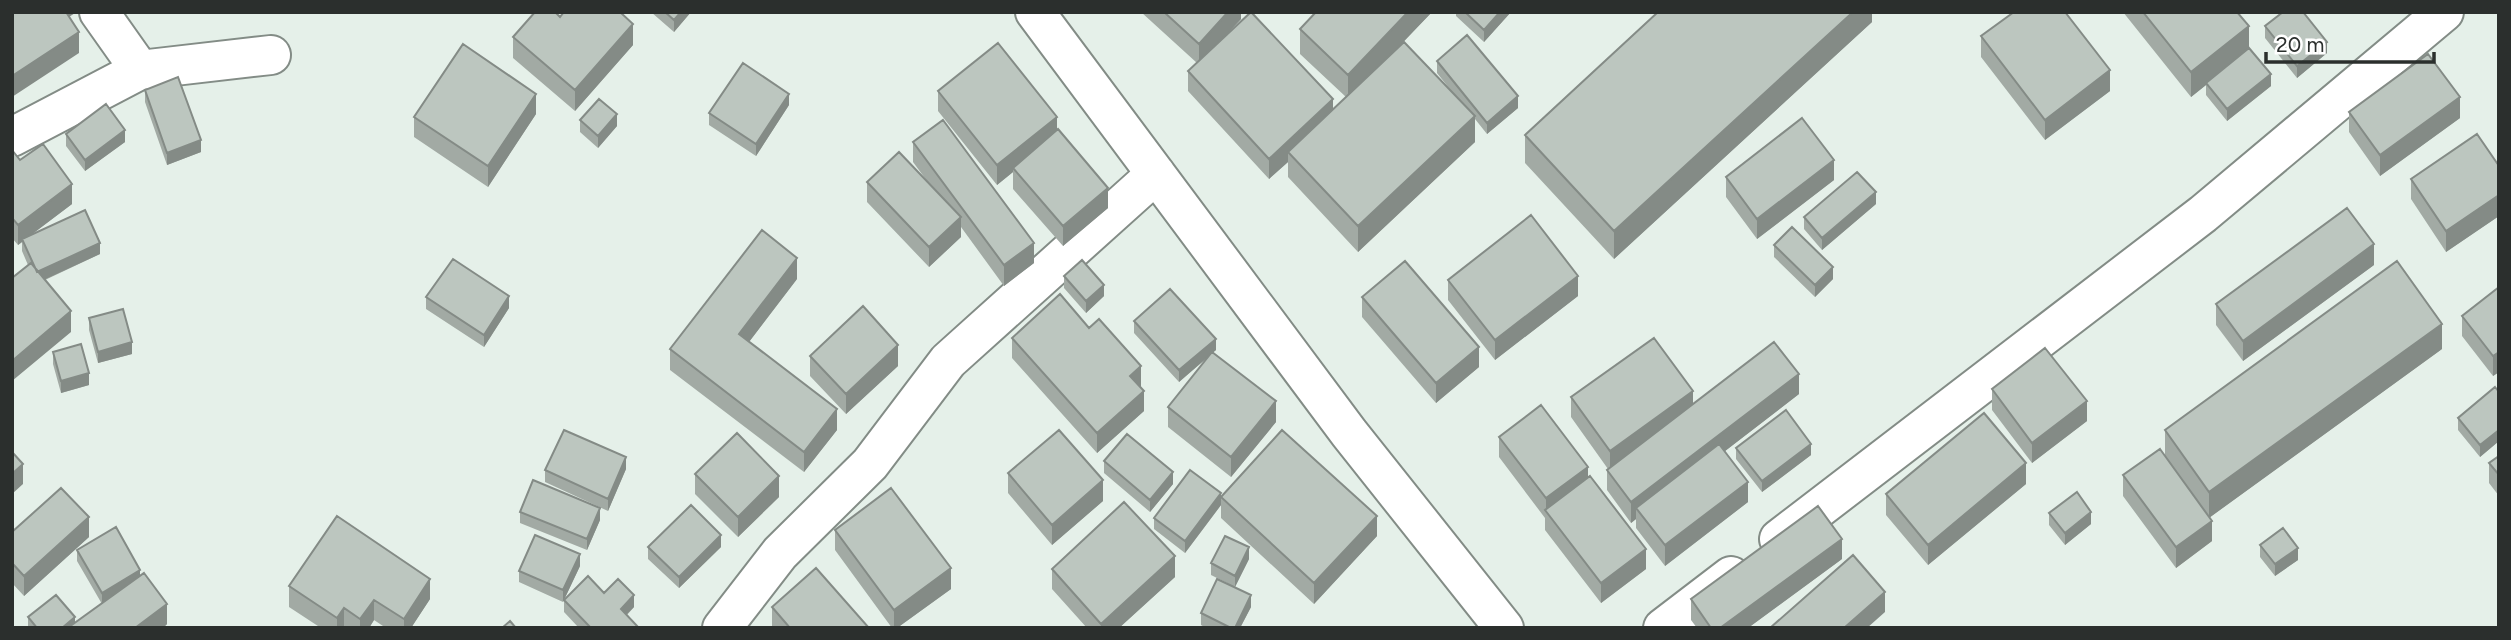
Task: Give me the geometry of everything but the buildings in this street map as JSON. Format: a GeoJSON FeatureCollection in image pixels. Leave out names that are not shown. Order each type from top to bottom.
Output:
{"type":"FeatureCollection","features":[{"type":"Feature","properties":{"kind":"street"},"geometry":{"type":"LineString","coordinates":[[99,12],[141,70]]}},
{"type":"Feature","properties":{"kind":"street"},"geometry":{"type":"LineString","coordinates":[[1035,12],[1349,433],[1504,628]]}},
{"type":"Feature","properties":{"kind":"street"},"geometry":{"type":"LineString","coordinates":[[1663,628],[2203,214],[2444,12]]}},
{"type":"Feature","properties":{"kind":"street"},"geometry":{"type":"LineString","coordinates":[[12,137],[141,70],[271,55]]}},
{"type":"Feature","properties":{"kind":"street"},"geometry":{"type":"LineString","coordinates":[[722,628],[779,552],[870,464],[948,361],[1156,174]]}}]}
